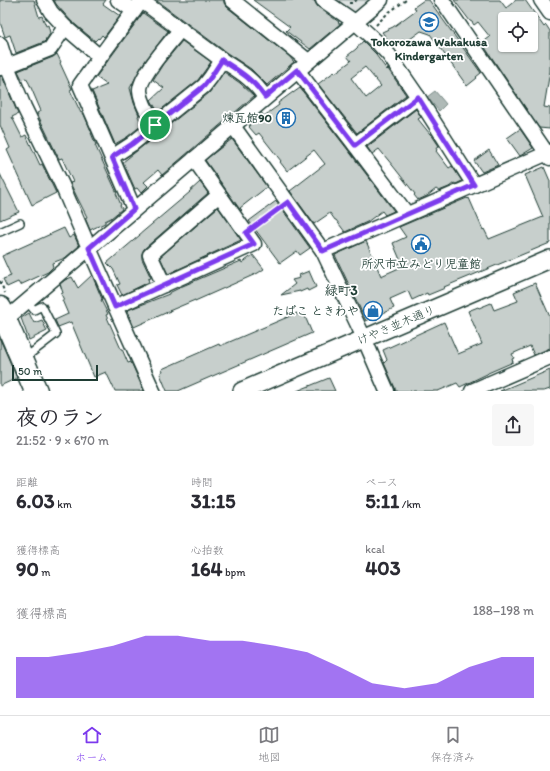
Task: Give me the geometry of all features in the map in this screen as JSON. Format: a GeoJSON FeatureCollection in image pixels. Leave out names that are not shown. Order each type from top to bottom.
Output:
{"type":"FeatureCollection","features":[{"type":"Feature","properties":{"kind":"highway"},"geometry":{"type":"LineString","coordinates":[[3,314],[36,391]]}},
{"type":"Feature","properties":{"kind":"street"},"geometry":{"type":"LineString","coordinates":[[44,0],[51,12],[65,27],[100,57]]}},
{"type":"Feature","properties":{"kind":"street"},"geometry":{"type":"LineString","coordinates":[[118,0],[139,4],[181,29],[222,60],[248,77],[265,97]]}},
{"type":"Feature","properties":{"kind":"street"},"geometry":{"type":"LineString","coordinates":[[232,0],[308,61]]}},
{"type":"Feature","properties":{"kind":"street"},"geometry":{"type":"LineString","coordinates":[[323,0],[355,22],[389,54],[474,185]]}},
{"type":"Feature","properties":{"kind":"street"},"geometry":{"type":"LineString","coordinates":[[3,314],[27,302],[265,97],[381,0]]}},
{"type":"Feature","properties":{"kind":"street"},"geometry":{"type":"LineString","coordinates":[[323,253],[407,214],[549,154],[441,0]]}},
{"type":"Feature","properties":{"kind":"street"},"geometry":{"type":"LineString","coordinates":[[541,0],[550,13]]}},
{"type":"Feature","properties":{"kind":"street"},"geometry":{"type":"LineString","coordinates":[[134,209],[80,85],[139,4]]}},
{"type":"Feature","properties":{"kind":"street"},"geometry":{"type":"LineString","coordinates":[[4,67],[50,49],[65,27]]}},
{"type":"Feature","properties":{"kind":"street"},"geometry":{"type":"LineString","coordinates":[[155,125],[148,114],[140,89],[149,70],[181,29]]}},
{"type":"Feature","properties":{"kind":"street"},"geometry":{"type":"LineString","coordinates":[[0,44],[4,67],[62,185],[115,307],[142,361],[153,391]]}},
{"type":"Feature","properties":{"kind":"street"},"geometry":{"type":"LineString","coordinates":[[112,157],[132,144],[204,86],[222,60]]}},
{"type":"Feature","properties":{"kind":"street"},"geometry":{"type":"LineString","coordinates":[[297,70],[407,214]]}},
{"type":"Feature","properties":{"kind":"street"},"geometry":{"type":"LineString","coordinates":[[355,145],[418,97]]}},
{"type":"Feature","properties":{"kind":"street"},"geometry":{"type":"LineString","coordinates":[[233,126],[323,253],[364,338],[387,391]]}},
{"type":"Feature","properties":{"kind":"street"},"geometry":{"type":"LineString","coordinates":[[115,307],[254,244],[194,159]]}},
{"type":"Feature","properties":{"kind":"street"},"geometry":{"type":"LineString","coordinates":[[164,285],[150,255],[219,195]]}},
{"type":"Feature","properties":{"kind":"street","name":"けやき並木通り"},"geometry":{"type":"LineString","coordinates":[[242,391],[550,259]]}},
{"type":"Feature","properties":{"kind":"street"},"geometry":{"type":"LineString","coordinates":[[472,391],[550,357]]}},
{"type":"Feature","properties":{"kind":"lane"},"geometry":{"type":"LineString","coordinates":[[0,232],[20,223]]}},
{"type":"Feature","properties":{"kind":"lane"},"geometry":{"type":"LineString","coordinates":[[22,358],[30,354],[56,334],[42,306],[34,310],[27,302]]}},
{"type":"Feature","properties":{"kind":"path"},"geometry":{"type":"LineString","coordinates":[[368,33],[388,13],[406,0]]}},
{"type":"Feature","properties":{"kind":"path"},"geometry":{"type":"LineString","coordinates":[[246,233],[288,202]]}},
{"type":"Feature","properties":{"kind":"shaded area"},"geometry":{"type":"Polygon","coordinates":[[[333,0],[374,0],[352,15],[333,0]]]}},
{"type":"Feature","properties":{"kind":"shaded area"},"geometry":{"type":"Polygon","coordinates":[[[435,91],[446,104],[439,111],[427,97],[435,91]]]}},
{"type":"Feature","properties":{"kind":"building"},"geometry":{"type":"Polygon","coordinates":[[[0,0],[34,0],[39,17],[42,16],[46,26],[48,25],[50,33],[47,39],[45,39],[46,40],[44,42],[16,53],[10,35],[5,37],[0,22],[0,0]]]}},
{"type":"Feature","properties":{"kind":"building"},"geometry":{"type":"Polygon","coordinates":[[[54,0],[106,0],[103,4],[120,16],[104,37],[102,35],[95,41],[71,21],[54,0]]]}},
{"type":"Feature","properties":{"kind":"building"},"geometry":{"type":"Polygon","coordinates":[[[157,0],[224,0],[227,7],[289,56],[294,62],[267,85],[251,69],[227,53],[157,0]]]}},
{"type":"Feature","properties":{"kind":"building"},"geometry":{"type":"Polygon","coordinates":[[[253,0],[313,0],[318,7],[340,24],[310,49],[286,31],[290,27],[253,0]]]}},
{"type":"Feature","properties":{"kind":"building"},"geometry":{"type":"Polygon","coordinates":[[[424,0],[429,0],[481,73],[467,86],[430,34],[421,31],[406,42],[404,39],[393,47],[382,32],[393,27],[416,10],[414,7],[424,0]]]}},
{"type":"Feature","properties":{"kind":"building"},"geometry":{"type":"Polygon","coordinates":[[[454,0],[500,0],[506,8],[516,0],[525,0],[533,12],[498,12],[498,52],[538,52],[538,18],[544,27],[546,25],[550,31],[550,71],[544,107],[550,108],[550,129],[539,128],[482,43],[490,37],[478,22],[474,25],[454,0]]]}},
{"type":"Feature","properties":{"kind":"building"},"geometry":{"type":"Polygon","coordinates":[[[143,13],[168,31],[143,64],[130,88],[142,125],[115,144],[92,91],[107,85],[96,77],[143,13]]]}},
{"type":"Feature","properties":{"kind":"building"},"geometry":{"type":"Polygon","coordinates":[[[182,41],[211,62],[198,80],[158,112],[151,100],[164,88],[153,80],[163,64],[182,41]]]}},
{"type":"Feature","properties":{"kind":"building"},"geometry":{"type":"Polygon","coordinates":[[[363,41],[377,55],[406,95],[357,133],[318,84],[351,61],[347,56],[363,41]],[[365,67],[351,78],[366,98],[381,86],[365,67]]]}},
{"type":"Feature","properties":{"kind":"building"},"geometry":{"type":"Polygon","coordinates":[[[57,54],[72,89],[70,90],[81,113],[83,112],[92,133],[95,145],[117,193],[122,209],[105,221],[105,223],[90,230],[85,218],[87,217],[70,183],[73,182],[62,158],[59,159],[37,113],[41,111],[29,83],[26,78],[22,79],[18,71],[57,54]]]}},
{"type":"Feature","properties":{"kind":"building"},"geometry":{"type":"Polygon","coordinates":[[[224,72],[240,83],[254,96],[162,175],[158,170],[144,182],[148,186],[141,193],[137,188],[135,189],[123,162],[209,93],[224,72]]]}},
{"type":"Feature","properties":{"kind":"building"},"geometry":{"type":"Polygon","coordinates":[[[0,76],[2,76],[18,114],[12,117],[22,137],[26,135],[40,165],[42,164],[56,193],[32,205],[7,150],[10,148],[0,125],[0,76]]]}},
{"type":"Feature","properties":{"kind":"building"},"geometry":{"type":"Polygon","coordinates":[[[300,88],[394,211],[385,215],[382,211],[367,222],[345,232],[330,213],[314,224],[290,191],[325,164],[314,150],[287,171],[259,133],[256,135],[249,127],[250,126],[248,123],[261,112],[264,116],[279,105],[278,103],[300,88]]]}},
{"type":"Feature","properties":{"kind":"building"},"geometry":{"type":"Polygon","coordinates":[[[416,109],[421,117],[418,119],[439,146],[436,148],[436,151],[449,168],[452,166],[462,181],[456,184],[454,183],[439,191],[436,189],[427,196],[418,200],[414,195],[415,194],[379,149],[372,154],[367,147],[416,109]]]}},
{"type":"Feature","properties":{"kind":"building"},"geometry":{"type":"Polygon","coordinates":[[[520,129],[533,148],[520,156],[507,138],[520,129]]]}},
{"type":"Feature","properties":{"kind":"building"},"geometry":{"type":"Polygon","coordinates":[[[232,139],[267,187],[240,208],[242,210],[241,211],[205,160],[232,139]]]}},
{"type":"Feature","properties":{"kind":"building"},"geometry":{"type":"Polygon","coordinates":[[[489,150],[498,165],[482,172],[474,161],[489,150]]]}},
{"type":"Feature","properties":{"kind":"building"},"geometry":{"type":"Polygon","coordinates":[[[544,167],[550,181],[550,243],[428,295],[427,293],[412,300],[408,291],[390,299],[394,308],[366,321],[335,255],[366,241],[381,276],[399,268],[397,264],[401,262],[393,243],[406,237],[399,227],[467,198],[469,198],[483,230],[484,229],[489,239],[543,217],[525,175],[544,167]]]}},
{"type":"Feature","properties":{"kind":"building"},"geometry":{"type":"Polygon","coordinates":[[[0,174],[19,212],[0,220],[0,174]]]}},
{"type":"Feature","properties":{"kind":"building"},"geometry":{"type":"Polygon","coordinates":[[[200,182],[208,193],[144,249],[142,259],[151,278],[148,279],[149,282],[122,295],[117,285],[120,284],[113,269],[107,263],[200,182]]]}},
{"type":"Feature","properties":{"kind":"building"},"geometry":{"type":"Polygon","coordinates":[[[276,201],[310,248],[300,255],[297,251],[280,263],[249,221],[276,201]]]}},
{"type":"Feature","properties":{"kind":"building"},"geometry":{"type":"Polygon","coordinates":[[[218,207],[241,240],[168,274],[160,257],[218,207]]]}},
{"type":"Feature","properties":{"kind":"building"},"geometry":{"type":"Polygon","coordinates":[[[64,228],[69,238],[74,235],[79,246],[65,258],[52,263],[53,267],[48,272],[20,285],[18,282],[7,287],[3,279],[11,276],[2,256],[64,228]]]}},
{"type":"Feature","properties":{"kind":"building"},"geometry":{"type":"Polygon","coordinates":[[[253,255],[264,269],[258,273],[134,327],[127,311],[128,310],[169,294],[178,288],[241,261],[242,263],[253,255]]]}},
{"type":"Feature","properties":{"kind":"building"},"geometry":{"type":"Polygon","coordinates":[[[309,271],[316,287],[308,291],[307,289],[300,292],[281,295],[295,284],[292,280],[300,278],[299,275],[309,271]]]}},
{"type":"Feature","properties":{"kind":"building"},"geometry":{"type":"Polygon","coordinates":[[[92,275],[108,314],[106,315],[121,349],[128,363],[131,362],[144,391],[115,391],[106,372],[94,377],[71,322],[58,327],[55,320],[68,314],[62,300],[64,300],[61,294],[63,293],[60,284],[72,277],[78,288],[92,275]]]}},
{"type":"Feature","properties":{"kind":"building"},"geometry":{"type":"Polygon","coordinates":[[[535,283],[550,317],[550,348],[534,355],[530,346],[512,354],[514,358],[512,359],[513,362],[460,387],[457,383],[438,391],[395,391],[384,363],[387,360],[383,350],[444,322],[458,354],[482,344],[468,311],[491,303],[494,310],[518,301],[514,292],[535,283]]]}},
{"type":"Feature","properties":{"kind":"building"},"geometry":{"type":"Polygon","coordinates":[[[29,313],[34,323],[42,320],[47,331],[29,340],[21,318],[29,313]]]}},
{"type":"Feature","properties":{"kind":"building"},"geometry":{"type":"Polygon","coordinates":[[[297,313],[298,315],[304,314],[312,333],[178,391],[167,391],[160,374],[163,371],[162,369],[219,344],[220,346],[297,313]]]}},
{"type":"Feature","properties":{"kind":"building"},"geometry":{"type":"Polygon","coordinates":[[[0,339],[17,378],[0,386],[0,339]]]}},
{"type":"Feature","properties":{"kind":"building"},"geometry":{"type":"Polygon","coordinates":[[[550,370],[550,389],[544,391],[500,391],[550,370]]]}},
{"type":"Feature","properties":{"kind":"building"},"geometry":{"type":"Polygon","coordinates":[[[329,378],[335,391],[297,391],[329,378]]]}},
{"type":"Feature","properties":{"kind":"place","name":"Tokorozawa Wakakusa Kindergarten"},"geometry":{"type":"Point","coordinates":[429,22]}},
{"type":"Feature","properties":{"kind":"place","name":"煉瓦館90"},"geometry":{"type":"Point","coordinates":[286,118]}},
{"type":"Feature","properties":{"kind":"place","name":"所沢市立みどり児童館"},"geometry":{"type":"Point","coordinates":[421,244]}},
{"type":"Feature","properties":{"kind":"place","name":"たばこ ときわや"},"geometry":{"type":"Point","coordinates":[373,311]}},
{"type":"Feature","properties":{"kind":"district","name":"緑町3"},"geometry":{"type":"Point","coordinates":[341,290]}},
{"type":"Feature","properties":{"kind":"route"},"geometry":{"type":"LineString","coordinates":[[222,60],[248,77],[265,97],[297,70],[355,145],[418,97],[474,185],[323,251],[288,202],[246,233],[254,244],[115,307],[89,248],[134,209],[112,157],[132,144],[155,125],[204,86],[222,60]]}}]}
